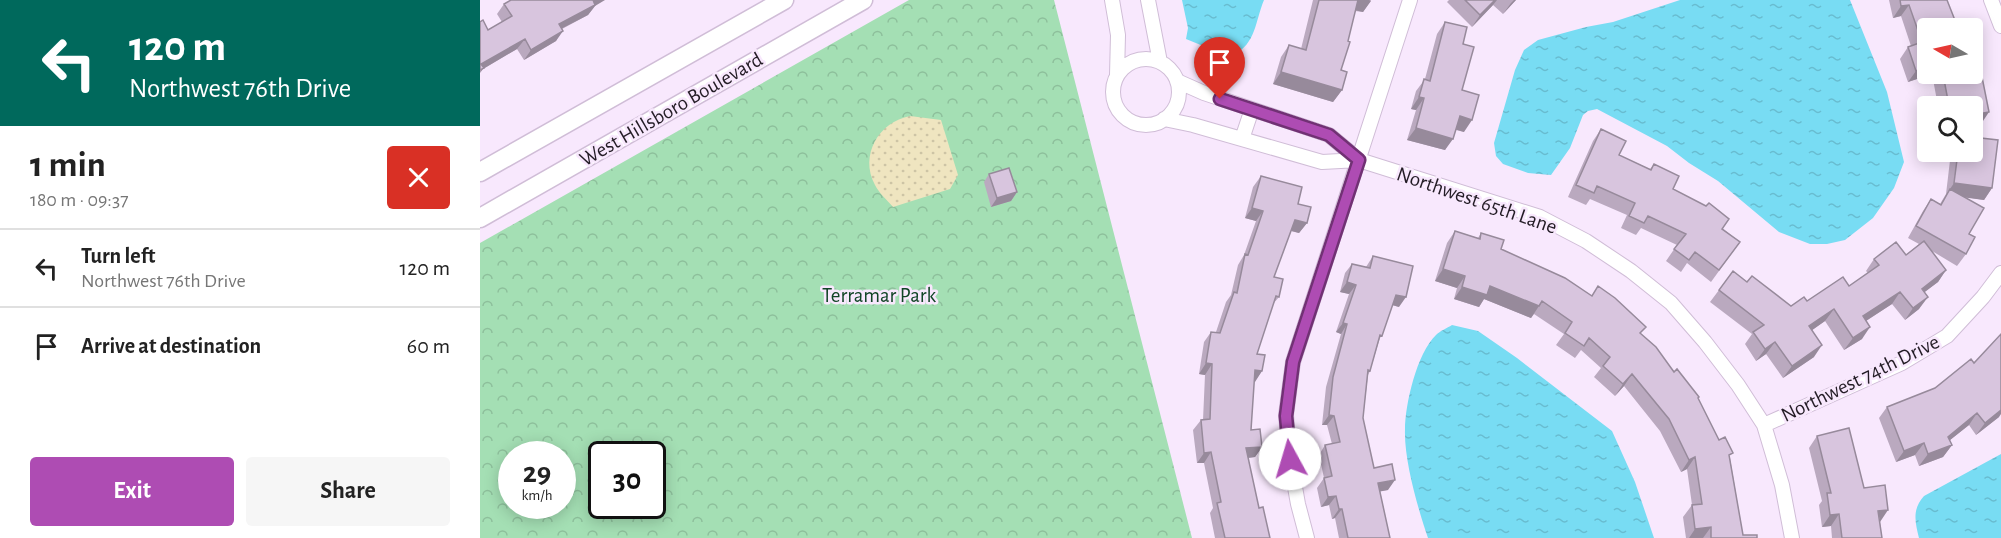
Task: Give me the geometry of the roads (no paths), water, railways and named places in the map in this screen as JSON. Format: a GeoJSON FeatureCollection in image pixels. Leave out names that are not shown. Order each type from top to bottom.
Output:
{"type":"FeatureCollection","features":[{"type":"Feature","properties":{"kind":"street","name":"West Hillsboro Boulevard"},"geometry":{"type":"LineString","coordinates":[[480,172],[784,0]]}},
{"type":"Feature","properties":{"kind":"street","name":"West Hillsboro Boulevard"},"geometry":{"type":"LineString","coordinates":[[480,218],[863,0]]}},
{"type":"Feature","properties":{"kind":"street"},"geometry":{"type":"LineString","coordinates":[[1112,0],[1118,35],[1117,75],[1113,97],[1117,107],[1123,116],[1132,122],[1143,124],[1164,119],[1172,112],[1177,102],[1177,81],[1173,73],[1160,62],[1141,59],[1123,68],[1117,75]]}},
{"type":"Feature","properties":{"kind":"street"},"geometry":{"type":"LineString","coordinates":[[1148,0],[1160,62]]}},
{"type":"Feature","properties":{"kind":"street"},"geometry":{"type":"LineString","coordinates":[[1307,538],[1290,459],[1286,416],[1293,362],[1410,0]]}},
{"type":"Feature","properties":{"kind":"street"},"geometry":{"type":"LineString","coordinates":[[1990,0],[2001,26]]}},
{"type":"Feature","properties":{"kind":"street"},"geometry":{"type":"LineString","coordinates":[[1177,81],[1204,93],[1329,135],[1359,160]]}},
{"type":"Feature","properties":{"kind":"street"},"geometry":{"type":"LineString","coordinates":[[1242,139],[1252,109]]}},
{"type":"Feature","properties":{"kind":"street"},"geometry":{"type":"LineString","coordinates":[[1164,119],[1193,125],[1322,162],[1359,160]]}},
{"type":"Feature","properties":{"kind":"street","name":"Northwest 65th Lane"},"geometry":{"type":"LineString","coordinates":[[1359,160],[1540,217],[1586,241],[1631,271],[1671,303],[1738,385],[1764,425],[1782,485],[1792,538]]}},
{"type":"Feature","properties":{"kind":"street","name":"Northwest 74th Drive"},"geometry":{"type":"LineString","coordinates":[[1764,425],[1902,363],[1947,336],[1983,297],[2001,273]]}},
{"type":"Feature","properties":{"kind":"water"},"geometry":{"type":"Polygon","coordinates":[[[1182,0],[1264,0],[1251,38],[1234,55],[1213,50],[1186,39],[1188,28],[1182,0]]]}},
{"type":"Feature","properties":{"kind":"water"},"geometry":{"type":"Polygon","coordinates":[[[1680,0],[1850,0],[1887,92],[1904,162],[1894,188],[1873,218],[1845,240],[1827,244],[1810,244],[1779,232],[1718,181],[1667,146],[1597,109],[1583,115],[1570,148],[1551,175],[1528,173],[1503,164],[1496,156],[1494,143],[1515,70],[1524,50],[1538,40],[1613,22],[1680,0]]]}},
{"type":"Feature","properties":{"kind":"water"},"geometry":{"type":"Polygon","coordinates":[[[1452,325],[1478,331],[1612,431],[1635,482],[1654,538],[1428,538],[1409,470],[1405,442],[1406,419],[1413,380],[1423,354],[1436,335],[1452,325]]]}},
{"type":"Feature","properties":{"kind":"water"},"geometry":{"type":"Polygon","coordinates":[[[2001,454],[2001,538],[1919,538],[1916,511],[1924,496],[2001,454]]]}},
{"type":"Feature","properties":{"kind":"park label","name":"Terramar Park"},"geometry":{"type":"Point","coordinates":[879,295]}}]}
